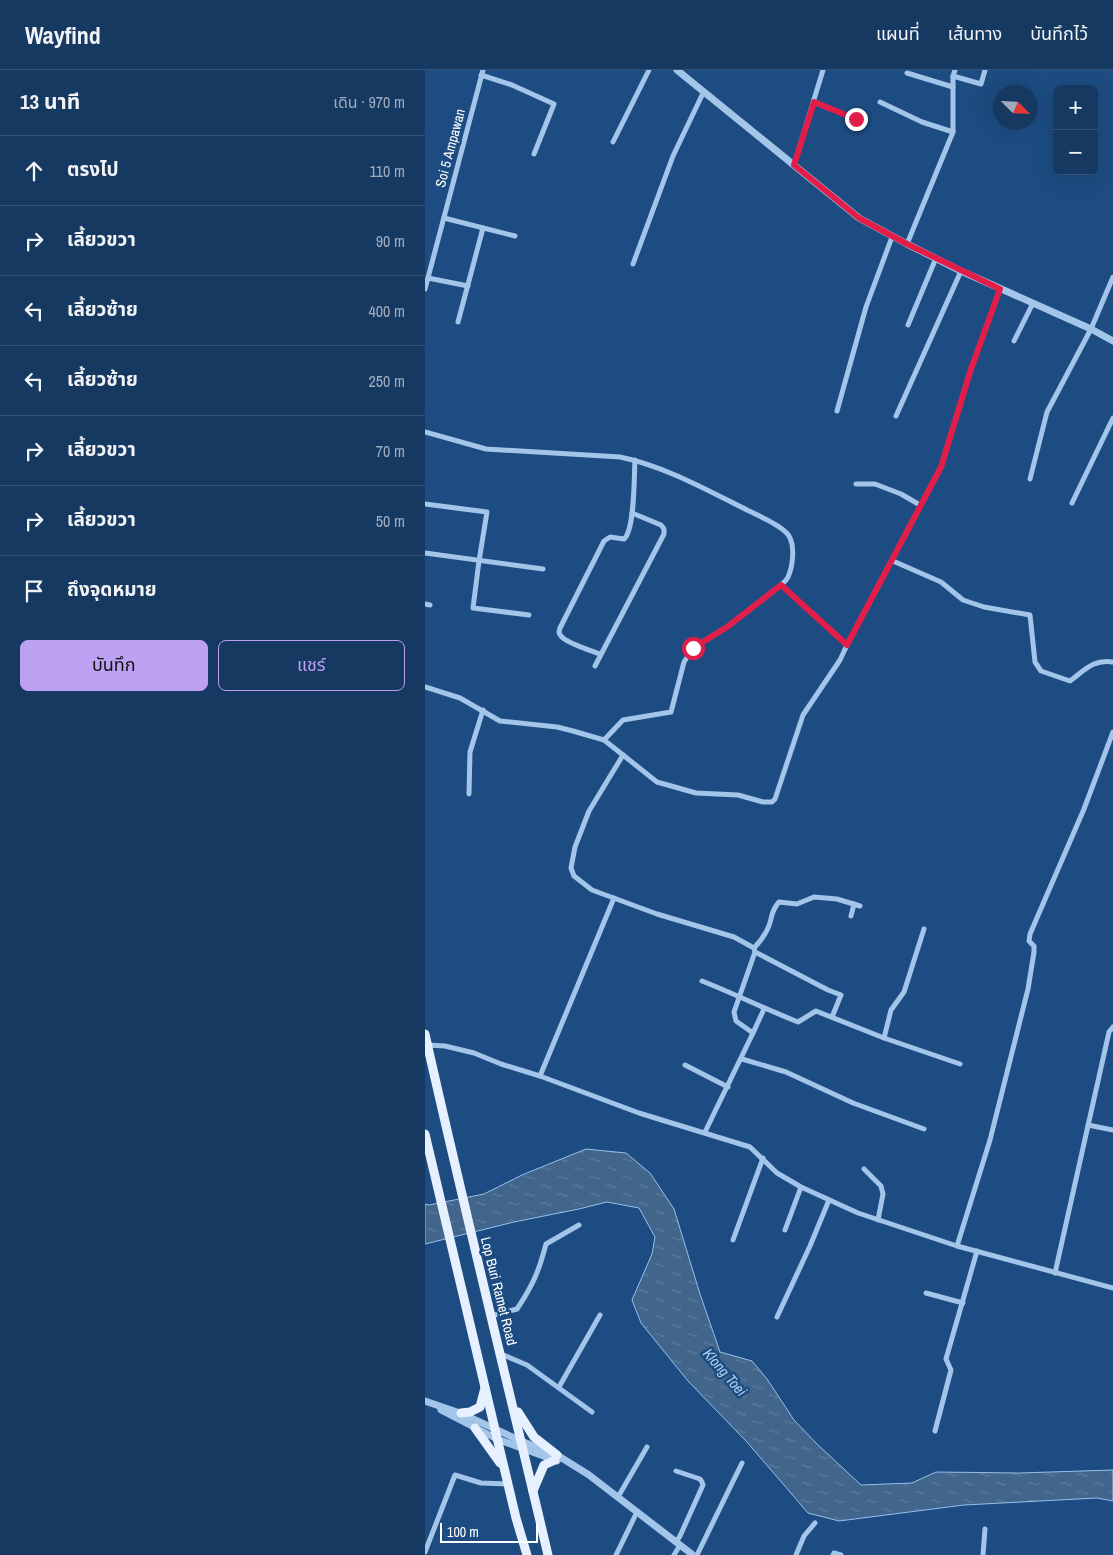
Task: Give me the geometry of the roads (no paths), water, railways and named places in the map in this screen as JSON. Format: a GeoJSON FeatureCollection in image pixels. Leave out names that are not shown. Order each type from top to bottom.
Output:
{"type":"FeatureCollection","features":[{"type":"Feature","properties":{"kind":"main road","name":"Lop Buri Ramet Road"},"geometry":{"type":"LineString","coordinates":[[425,1034],[548,1555]]}},
{"type":"Feature","properties":{"kind":"main road"},"geometry":{"type":"LineString","coordinates":[[425,1134],[516,1518],[527,1555]]}},
{"type":"Feature","properties":{"kind":"main road"},"geometry":{"type":"LineString","coordinates":[[461,1413],[470,1412],[479,1407],[485,1385]]}},
{"type":"Feature","properties":{"kind":"main road"},"geometry":{"type":"LineString","coordinates":[[513,1403],[534,1437],[556,1457],[544,1465],[533,1491]]}},
{"type":"Feature","properties":{"kind":"main road"},"geometry":{"type":"LineString","coordinates":[[475,1428],[504,1467]]}},
{"type":"Feature","properties":{"kind":"street"},"geometry":{"type":"LineString","coordinates":[[613,142],[649,70]]}},
{"type":"Feature","properties":{"kind":"street"},"geometry":{"type":"LineString","coordinates":[[677,70],[859,218],[892,237],[961,271],[1091,329],[1113,341]]}},
{"type":"Feature","properties":{"kind":"street"},"geometry":{"type":"LineString","coordinates":[[794,165],[823,70]]}},
{"type":"Feature","properties":{"kind":"street"},"geometry":{"type":"LineString","coordinates":[[907,244],[953,132],[954,73],[981,84],[985,70]]}},
{"type":"Feature","properties":{"kind":"street"},"geometry":{"type":"LineString","coordinates":[[482,72],[554,104],[534,154]]}},
{"type":"Feature","properties":{"kind":"street","name":"Soi 5 Ampawan"},"geometry":{"type":"LineString","coordinates":[[425,289],[482,72]]}},
{"type":"Feature","properties":{"kind":"street"},"geometry":{"type":"LineString","coordinates":[[907,73],[953,87]]}},
{"type":"Feature","properties":{"kind":"street"},"geometry":{"type":"LineString","coordinates":[[633,264],[673,156],[704,91]]}},
{"type":"Feature","properties":{"kind":"street"},"geometry":{"type":"LineString","coordinates":[[814,102],[856,119]]}},
{"type":"Feature","properties":{"kind":"street"},"geometry":{"type":"LineString","coordinates":[[880,102],[922,122],[953,132]]}},
{"type":"Feature","properties":{"kind":"street"},"geometry":{"type":"LineString","coordinates":[[444,218],[515,236]]}},
{"type":"Feature","properties":{"kind":"street"},"geometry":{"type":"LineString","coordinates":[[458,322],[483,228]]}},
{"type":"Feature","properties":{"kind":"street"},"geometry":{"type":"LineString","coordinates":[[837,411],[866,307],[892,237]]}},
{"type":"Feature","properties":{"kind":"street"},"geometry":{"type":"LineString","coordinates":[[908,325],[935,258]]}},
{"type":"Feature","properties":{"kind":"street"},"geometry":{"type":"LineString","coordinates":[[896,416],[961,271]]}},
{"type":"Feature","properties":{"kind":"street"},"geometry":{"type":"LineString","coordinates":[[1030,479],[1047,412],[1091,329],[1113,277]]}},
{"type":"Feature","properties":{"kind":"street"},"geometry":{"type":"LineString","coordinates":[[428,278],[468,286]]}},
{"type":"Feature","properties":{"kind":"street"},"geometry":{"type":"LineString","coordinates":[[425,687],[460,698],[500,721],[557,727],[604,740],[657,782],[696,793],[738,794],[763,802],[772,802],[775,799],[803,715],[840,660],[941,467],[971,369],[1000,289]]}},
{"type":"Feature","properties":{"kind":"street"},"geometry":{"type":"LineString","coordinates":[[1014,341],[1033,303]]}},
{"type":"Feature","properties":{"kind":"street"},"geometry":{"type":"LineString","coordinates":[[1072,503],[1113,418]]}},
{"type":"Feature","properties":{"kind":"street"},"geometry":{"type":"LineString","coordinates":[[425,432],[486,449],[620,457],[635,460],[706,489],[771,522],[789,534],[793,545],[793,553],[788,577],[781,585],[727,627],[693,648],[684,662],[671,712],[623,720],[604,740]]}},
{"type":"Feature","properties":{"kind":"street"},"geometry":{"type":"LineString","coordinates":[[601,654],[583,648],[562,637],[559,633],[605,541],[610,537],[624,539],[628,536],[632,513],[635,460]]}},
{"type":"Feature","properties":{"kind":"street"},"geometry":{"type":"LineString","coordinates":[[856,484],[875,484],[901,494],[920,505]]}},
{"type":"Feature","properties":{"kind":"street"},"geometry":{"type":"LineString","coordinates":[[425,504],[487,512],[473,608],[529,615]]}},
{"type":"Feature","properties":{"kind":"street"},"geometry":{"type":"LineString","coordinates":[[595,666],[664,534],[664,529],[661,525],[632,513]]}},
{"type":"Feature","properties":{"kind":"street"},"geometry":{"type":"LineString","coordinates":[[425,553],[543,569]]}},
{"type":"Feature","properties":{"kind":"street"},"geometry":{"type":"LineString","coordinates":[[893,560],[941,582],[963,600],[984,608],[1030,615],[1035,662],[1041,672],[1070,681],[1091,665],[1103,660],[1113,662]]}},
{"type":"Feature","properties":{"kind":"street"},"geometry":{"type":"LineString","coordinates":[[781,585],[847,645]]}},
{"type":"Feature","properties":{"kind":"street"},"geometry":{"type":"LineString","coordinates":[[469,794],[469,752],[483,710]]}},
{"type":"Feature","properties":{"kind":"street"},"geometry":{"type":"LineString","coordinates":[[957,1246],[990,1140],[1027,989],[1035,952],[1034,946],[1029,941],[1030,934],[1084,809],[1113,732]]}},
{"type":"Feature","properties":{"kind":"street"},"geometry":{"type":"LineString","coordinates":[[623,755],[589,811],[575,847],[571,868],[574,876],[592,890],[657,914],[734,937],[828,990],[841,995],[832,1018]]}},
{"type":"Feature","properties":{"kind":"street"},"geometry":{"type":"LineString","coordinates":[[753,1033],[736,1021],[734,1012],[755,950],[769,927],[772,909],[779,902],[797,904],[814,897],[837,899],[857,905],[851,916]]}},
{"type":"Feature","properties":{"kind":"street"},"geometry":{"type":"LineString","coordinates":[[540,1076],[614,898]]}},
{"type":"Feature","properties":{"kind":"street"},"geometry":{"type":"LineString","coordinates":[[884,1038],[891,1010],[904,992],[923,930]]}},
{"type":"Feature","properties":{"kind":"street"},"geometry":{"type":"LineString","coordinates":[[702,981],[739,995],[764,1009],[798,1022],[816,1011],[884,1038],[960,1064]]}},
{"type":"Feature","properties":{"kind":"street"},"geometry":{"type":"LineString","coordinates":[[705,1132],[764,1009]]}},
{"type":"Feature","properties":{"kind":"street"},"geometry":{"type":"LineString","coordinates":[[1055,1273],[1109,1032],[1113,1027]]}},
{"type":"Feature","properties":{"kind":"street"},"geometry":{"type":"LineString","coordinates":[[427,1045],[445,1046],[474,1053],[639,1113],[750,1147],[777,1173],[801,1187],[858,1214],[957,1246],[1113,1288]]}},
{"type":"Feature","properties":{"kind":"street"},"geometry":{"type":"LineString","coordinates":[[741,1059],[786,1072],[853,1103],[923,1129]]}},
{"type":"Feature","properties":{"kind":"street"},"geometry":{"type":"LineString","coordinates":[[685,1065],[728,1086]]}},
{"type":"Feature","properties":{"kind":"street"},"geometry":{"type":"LineString","coordinates":[[1088,1125],[1113,1130]]}},
{"type":"Feature","properties":{"kind":"street"},"geometry":{"type":"LineString","coordinates":[[733,1240],[763,1158]]}},
{"type":"Feature","properties":{"kind":"street"},"geometry":{"type":"LineString","coordinates":[[864,1170],[881,1186],[883,1194],[878,1220]]}},
{"type":"Feature","properties":{"kind":"street"},"geometry":{"type":"LineString","coordinates":[[785,1230],[801,1187]]}},
{"type":"Feature","properties":{"kind":"street"},"geometry":{"type":"LineString","coordinates":[[777,1317],[829,1200]]}},
{"type":"Feature","properties":{"kind":"street"},"geometry":{"type":"LineString","coordinates":[[491,1316],[517,1309],[530,1290],[539,1270],[546,1244],[579,1225]]}},
{"type":"Feature","properties":{"kind":"street"},"geometry":{"type":"LineString","coordinates":[[935,1432],[951,1370],[946,1359],[977,1251]]}},
{"type":"Feature","properties":{"kind":"street"},"geometry":{"type":"LineString","coordinates":[[925,1293],[963,1303]]}},
{"type":"Feature","properties":{"kind":"street"},"geometry":{"type":"LineString","coordinates":[[559,1388],[600,1315]]}},
{"type":"Feature","properties":{"kind":"street"},"geometry":{"type":"LineString","coordinates":[[500,1354],[527,1365],[593,1412]]}},
{"type":"Feature","properties":{"kind":"street"},"geometry":{"type":"LineString","coordinates":[[425,1401],[461,1413],[521,1444]]}},
{"type":"Feature","properties":{"kind":"street"},"geometry":{"type":"LineString","coordinates":[[425,1401],[497,1439],[521,1444],[556,1457],[589,1475],[693,1555]]}},
{"type":"Feature","properties":{"kind":"street"},"geometry":{"type":"LineString","coordinates":[[618,1497],[647,1447]]}},
{"type":"Feature","properties":{"kind":"street"},"geometry":{"type":"LineString","coordinates":[[697,1555],[743,1463]]}},
{"type":"Feature","properties":{"kind":"street"},"geometry":{"type":"LineString","coordinates":[[674,1555],[680,1536],[703,1485],[700,1479],[676,1471]]}},
{"type":"Feature","properties":{"kind":"street"},"geometry":{"type":"LineString","coordinates":[[425,1552],[455,1475],[481,1483],[508,1484]]}},
{"type":"Feature","properties":{"kind":"street"},"geometry":{"type":"LineString","coordinates":[[616,1555],[637,1512]]}},
{"type":"Feature","properties":{"kind":"street"},"geometry":{"type":"LineString","coordinates":[[796,1555],[804,1536],[815,1523]]}},
{"type":"Feature","properties":{"kind":"street"},"geometry":{"type":"LineString","coordinates":[[983,1555],[985,1529]]}},
{"type":"Feature","properties":{"kind":"street"},"geometry":{"type":"LineString","coordinates":[[833,1555],[834,1553],[841,1555]]}},
{"type":"Feature","properties":{"kind":"water","name":"Klong Toei"},"geometry":{"type":"Polygon","coordinates":[[[586,1149],[626,1153],[650,1173],[674,1209],[720,1352],[752,1361],[767,1379],[794,1420],[861,1485],[912,1483],[936,1472],[1019,1473],[1113,1470],[1113,1501],[1097,1498],[964,1505],[839,1521],[808,1513],[746,1441],[688,1381],[641,1323],[632,1300],[652,1254],[655,1237],[639,1208],[607,1202],[425,1244],[425,1204],[429,1205],[484,1194],[522,1175],[586,1149]]]}}]}
